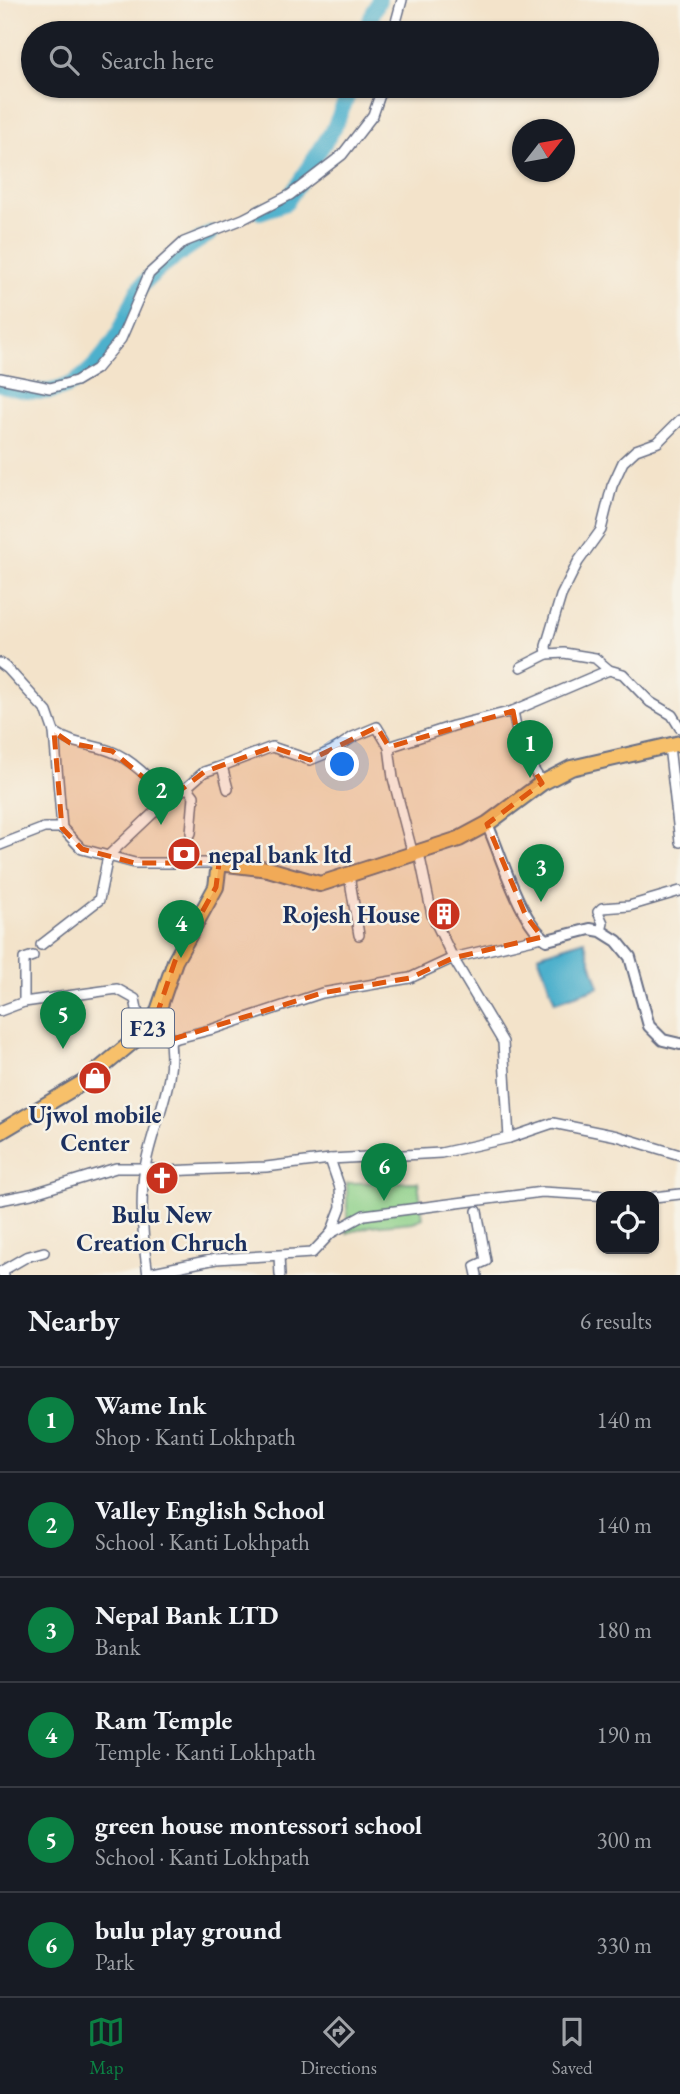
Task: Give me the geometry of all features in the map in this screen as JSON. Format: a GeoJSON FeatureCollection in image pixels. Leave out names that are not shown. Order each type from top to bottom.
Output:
{"type":"FeatureCollection","features":[{"type":"Feature","properties":{"kind":"main road"},"geometry":{"type":"LineString","coordinates":[[219,863],[268,869],[320,884],[459,839],[487,824],[542,783],[571,768],[674,745]]}},
{"type":"Feature","properties":{"kind":"main road","name":"F23"},"geometry":{"type":"LineString","coordinates":[[0,1132],[84,1082],[155,1020],[175,961],[216,887],[219,863]]}},
{"type":"Feature","properties":{"kind":"street"},"geometry":{"type":"LineString","coordinates":[[396,21],[401,0]]}},
{"type":"Feature","properties":{"kind":"street"},"geometry":{"type":"LineString","coordinates":[[0,378],[50,388],[76,382],[96,369],[121,339],[149,274],[184,242],[243,219],[289,195],[342,155],[373,115],[379,98]]}},
{"type":"Feature","properties":{"kind":"street"},"geometry":{"type":"LineString","coordinates":[[547,654],[548,640],[561,596],[578,562],[601,530],[612,485],[624,462],[636,450],[658,442],[680,420]]}},
{"type":"Feature","properties":{"kind":"street"},"geometry":{"type":"LineString","coordinates":[[520,667],[547,654],[564,653],[595,658],[609,670],[623,674],[643,695],[677,716],[680,728]]}},
{"type":"Feature","properties":{"kind":"street"},"geometry":{"type":"LineString","coordinates":[[0,663],[47,712],[54,732],[62,828],[82,849],[135,863],[219,863]]}},
{"type":"Feature","properties":{"kind":"street"},"geometry":{"type":"LineString","coordinates":[[389,747],[513,710],[609,670]]}},
{"type":"Feature","properties":{"kind":"street"},"geometry":{"type":"LineString","coordinates":[[513,710],[520,748],[542,783]]}},
{"type":"Feature","properties":{"kind":"street"},"geometry":{"type":"LineString","coordinates":[[41,945],[99,900],[108,856],[169,799],[204,772],[272,747],[310,760],[377,727],[389,747],[393,778],[432,915],[453,958],[503,1042],[509,1138]]}},
{"type":"Feature","properties":{"kind":"street"},"geometry":{"type":"LineString","coordinates":[[54,732],[70,743],[112,751],[149,777],[169,799]]}},
{"type":"Feature","properties":{"kind":"street"},"geometry":{"type":"LineString","coordinates":[[674,745],[680,842]]}},
{"type":"Feature","properties":{"kind":"street"},"geometry":{"type":"LineString","coordinates":[[222,766],[228,789]]}},
{"type":"Feature","properties":{"kind":"street"},"geometry":{"type":"LineString","coordinates":[[187,787],[194,796],[191,832]]}},
{"type":"Feature","properties":{"kind":"street"},"geometry":{"type":"LineString","coordinates":[[487,824],[526,916],[542,937],[547,940],[590,929],[601,931],[617,941],[630,957],[649,1026],[663,1040],[680,1044]]}},
{"type":"Feature","properties":{"kind":"street"},"geometry":{"type":"LineString","coordinates":[[0,845],[44,828],[62,828]]}},
{"type":"Feature","properties":{"kind":"street"},"geometry":{"type":"LineString","coordinates":[[349,875],[359,935]]}},
{"type":"Feature","properties":{"kind":"street"},"geometry":{"type":"LineString","coordinates":[[601,931],[603,923],[598,912],[602,908],[629,906],[680,891]]}},
{"type":"Feature","properties":{"kind":"street"},"geometry":{"type":"LineString","coordinates":[[170,1040],[213,1029],[321,993],[410,978],[453,958],[542,937]]}},
{"type":"Feature","properties":{"kind":"street"},"geometry":{"type":"LineString","coordinates":[[24,1002],[24,959],[33,956]]}},
{"type":"Feature","properties":{"kind":"street"},"geometry":{"type":"LineString","coordinates":[[0,1011],[24,1002],[117,989],[135,999],[142,1034]]}},
{"type":"Feature","properties":{"kind":"street"},"geometry":{"type":"LineString","coordinates":[[155,1020],[169,1032],[172,1069],[145,1168],[143,1218],[148,1274],[216,1259],[312,1253],[331,1233],[364,1215],[427,1209],[542,1192],[596,1195]]}},
{"type":"Feature","properties":{"kind":"street"},"geometry":{"type":"LineString","coordinates":[[0,1200],[31,1194],[116,1168],[166,1171],[266,1167],[330,1159],[440,1153],[509,1138],[553,1123],[617,1136],[680,1155]]}},
{"type":"Feature","properties":{"kind":"street"},"geometry":{"type":"LineString","coordinates":[[330,1159],[341,1197],[341,1207],[331,1233]]}},
{"type":"Feature","properties":{"kind":"street"},"geometry":{"type":"LineString","coordinates":[[659,1196],[680,1194]]}},
{"type":"Feature","properties":{"kind":"street"},"geometry":{"type":"LineString","coordinates":[[477,1211],[486,1261],[475,1266],[477,1275]]}},
{"type":"Feature","properties":{"kind":"street"},"geometry":{"type":"LineString","coordinates":[[4,1275],[0,1272],[26,1257],[44,1252]]}},
{"type":"Feature","properties":{"kind":"street"},"geometry":{"type":"LineString","coordinates":[[279,1256],[280,1275]]}},
{"type":"Feature","properties":{"kind":"highlighted area"},"geometry":{"type":"Polygon","coordinates":[[[513,711],[520,748],[542,783],[487,824],[526,916],[542,937],[453,958],[410,978],[322,993],[170,1040],[155,1020],[175,961],[216,887],[219,863],[135,863],[82,849],[62,828],[54,732],[70,743],[112,751],[169,799],[204,772],[272,747],[310,760],[377,727],[389,747],[513,711]]]}},
{"type":"Feature","properties":{"kind":"green space"},"geometry":{"type":"Polygon","coordinates":[[[418,1182],[423,1218],[413,1222],[371,1226],[347,1233],[347,1183],[418,1182]]]}},
{"type":"Feature","properties":{"kind":"water"},"geometry":{"type":"Polygon","coordinates":[[[584,940],[599,987],[555,1002],[538,955],[584,940]]]}},
{"type":"Feature","properties":{"kind":"waterway"},"geometry":{"type":"LineString","coordinates":[[369,21],[379,0]]}},
{"type":"Feature","properties":{"kind":"waterway"},"geometry":{"type":"LineString","coordinates":[[260,212],[286,203],[334,128],[347,98]]}},
{"type":"Feature","properties":{"kind":"waterway"},"geometry":{"type":"LineString","coordinates":[[0,384],[20,390],[53,391],[80,378],[93,368],[116,338],[144,283],[172,259],[211,233]]}},
{"type":"Feature","properties":{"kind":"place","name":"Wame Ink"},"geometry":{"type":"Point","coordinates":[530,778]}},
{"type":"Feature","properties":{"kind":"place","name":"Valley English School"},"geometry":{"type":"Point","coordinates":[161,825]}},
{"type":"Feature","properties":{"kind":"place","name":"nepal bank ltd"},"geometry":{"type":"Point","coordinates":[184,854]}},
{"type":"Feature","properties":{"kind":"place","name":"Nepal Bank LTD"},"geometry":{"type":"Point","coordinates":[541,902]}},
{"type":"Feature","properties":{"kind":"place","name":"Rojesh House"},"geometry":{"type":"Point","coordinates":[444,914]}},
{"type":"Feature","properties":{"kind":"place","name":"Ram Temple"},"geometry":{"type":"Point","coordinates":[181,958]}},
{"type":"Feature","properties":{"kind":"place","name":"green house montessori school"},"geometry":{"type":"Point","coordinates":[63,1049]}},
{"type":"Feature","properties":{"kind":"place","name":"Ujwol mobile Center"},"geometry":{"type":"Point","coordinates":[95,1078]}},
{"type":"Feature","properties":{"kind":"place","name":"Bulu New Creation Chruch"},"geometry":{"type":"Point","coordinates":[162,1178]}},
{"type":"Feature","properties":{"kind":"place","name":"bulu play ground"},"geometry":{"type":"Point","coordinates":[384,1201]}}]}
